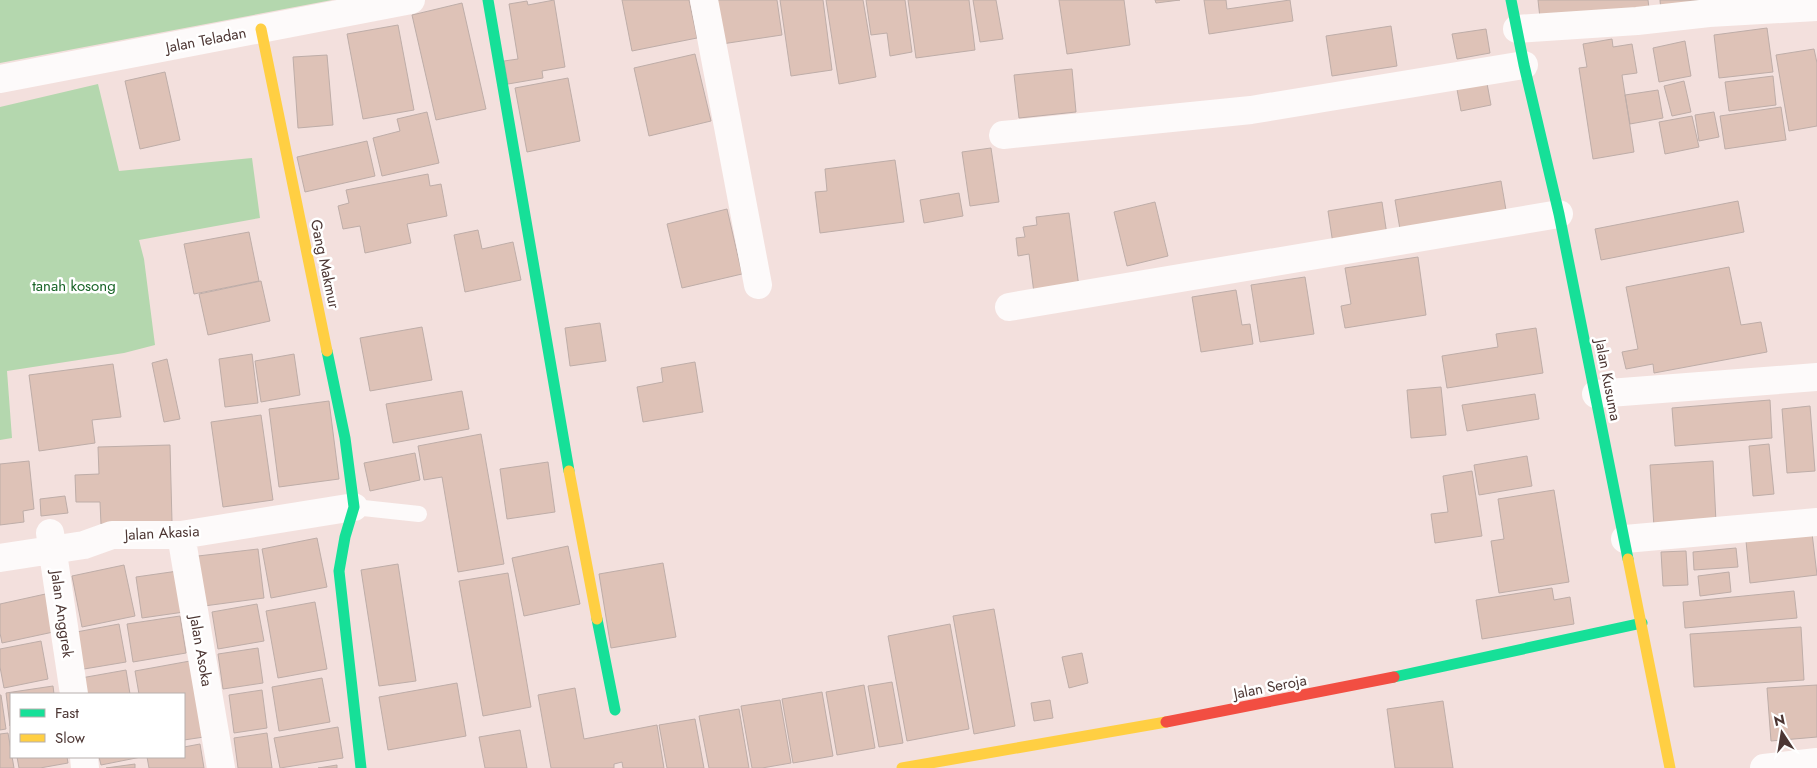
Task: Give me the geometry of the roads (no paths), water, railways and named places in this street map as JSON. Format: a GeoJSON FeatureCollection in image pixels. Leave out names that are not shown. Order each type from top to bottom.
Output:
{"type":"FeatureCollection","features":[{"type":"Feature","properties":{"kind":"street","name":"Jalan Teladan"},"geometry":{"type":"LineString","coordinates":[[0,79],[411,0]]}},
{"type":"Feature","properties":{"kind":"street"},"geometry":{"type":"LineString","coordinates":[[488,0],[579,528],[615,710]]}},
{"type":"Feature","properties":{"kind":"street"},"geometry":{"type":"LineString","coordinates":[[704,0],[758,285]]}},
{"type":"Feature","properties":{"kind":"street","name":"Jalan Kusuma"},"geometry":{"type":"LineString","coordinates":[[1511,0],[1524,65],[1559,214],[1670,768]]}},
{"type":"Feature","properties":{"kind":"street"},"geometry":{"type":"LineString","coordinates":[[1517,29],[1638,21],[1710,13],[1817,7]]}},
{"type":"Feature","properties":{"kind":"street","name":"Gang Makmur"},"geometry":{"type":"LineString","coordinates":[[260,29],[345,438],[354,506]]}},
{"type":"Feature","properties":{"kind":"street"},"geometry":{"type":"LineString","coordinates":[[1003,135],[1251,110],[1524,65]]}},
{"type":"Feature","properties":{"kind":"street"},"geometry":{"type":"LineString","coordinates":[[1009,308],[1559,214]]}},
{"type":"Feature","properties":{"kind":"street"},"geometry":{"type":"LineString","coordinates":[[1596,394],[1817,377]]}},
{"type":"Feature","properties":{"kind":"street"},"geometry":{"type":"LineString","coordinates":[[354,506],[344,537],[339,570],[361,768]]}},
{"type":"Feature","properties":{"kind":"street","name":"Jalan Akasia"},"geometry":{"type":"LineString","coordinates":[[0,558],[82,529],[112,535],[180,535],[354,506]]}},
{"type":"Feature","properties":{"kind":"street"},"geometry":{"type":"LineString","coordinates":[[1625,539],[1817,522]]}},
{"type":"Feature","properties":{"kind":"street","name":"Jalan Akasia"},"geometry":{"type":"LineString","coordinates":[[0,541],[52,541],[84,545],[112,535]]}},
{"type":"Feature","properties":{"kind":"street","name":"Jalan Asoka"},"geometry":{"type":"LineString","coordinates":[[180,535],[220,768]]}},
{"type":"Feature","properties":{"kind":"street","name":"Jalan Anggrek"},"geometry":{"type":"LineString","coordinates":[[52,541],[74,693]]}},
{"type":"Feature","properties":{"kind":"street","name":"Jalan Seroja"},"geometry":{"type":"LineString","coordinates":[[902,768],[1200,716],[1429,670],[1642,623]]}},
{"type":"Feature","properties":{"kind":"street"},"geometry":{"type":"LineString","coordinates":[[1764,768],[1817,762]]}},
{"type":"Feature","properties":{"kind":"lane"},"geometry":{"type":"LineString","coordinates":[[354,506],[419,514]]}},
{"type":"Feature","properties":{"kind":"park label","name":"tanah kosong"},"geometry":{"type":"Point","coordinates":[74,286]}}]}
